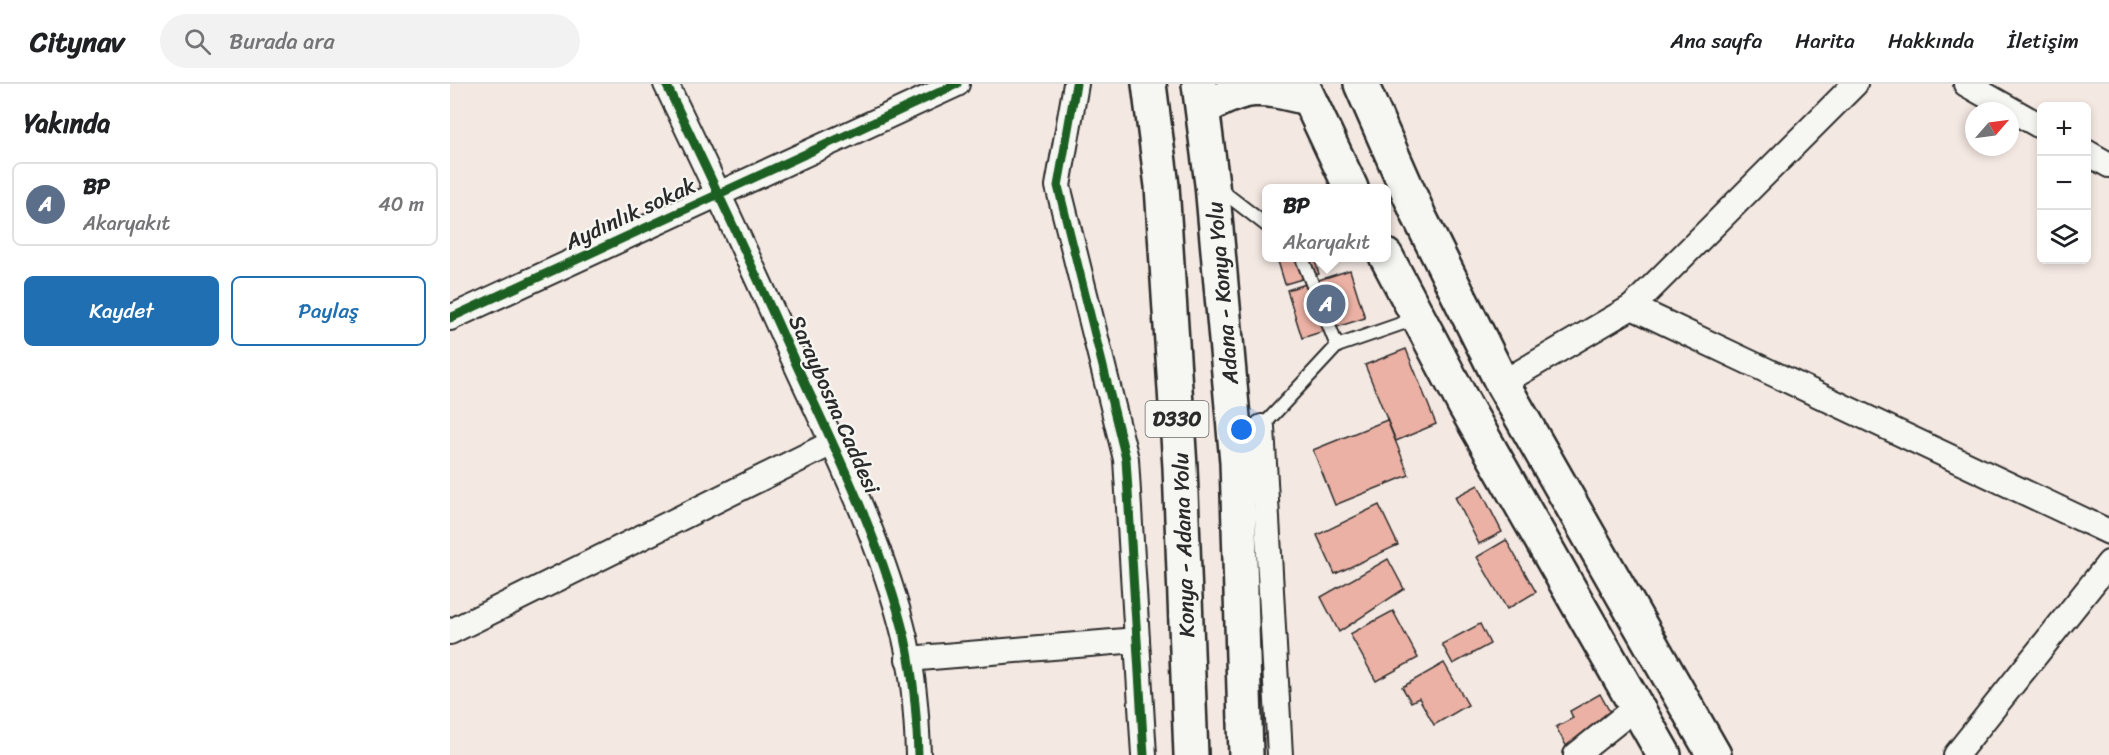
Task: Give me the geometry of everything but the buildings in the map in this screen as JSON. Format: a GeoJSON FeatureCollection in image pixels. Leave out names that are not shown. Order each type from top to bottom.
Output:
{"type":"FeatureCollection","features":[{"type":"Feature","properties":{"kind":"main road","name":"Konya - Adana Yolu"},"geometry":{"type":"LineString","coordinates":[[1149,84],[1162,186],[1180,467],[1191,755]]}},
{"type":"Feature","properties":{"kind":"main road"},"geometry":{"type":"LineString","coordinates":[[1361,84],[1419,216],[1502,383],[1714,755]]}},
{"type":"Feature","properties":{"kind":"main road"},"geometry":{"type":"LineString","coordinates":[[1201,96],[1228,95],[1253,88],[1305,91],[1345,184]]}},
{"type":"Feature","properties":{"kind":"main road","name":"Adana - Konya Yolu"},"geometry":{"type":"LineString","coordinates":[[1201,96],[1212,184],[1237,462],[1246,755]]}},
{"type":"Feature","properties":{"kind":"main road"},"geometry":{"type":"LineString","coordinates":[[1389,262],[1464,404],[1664,755]]}},
{"type":"Feature","properties":{"kind":"main road"},"geometry":{"type":"LineString","coordinates":[[1464,404],[1502,383]]}},
{"type":"Feature","properties":{"kind":"street","name":"Saraybosna Caddesi"},"geometry":{"type":"LineString","coordinates":[[666,84],[832,443],[877,548],[905,639],[917,723],[918,755]]}},
{"type":"Feature","properties":{"kind":"street","name":"Aydınlık sokak"},"geometry":{"type":"LineString","coordinates":[[450,318],[957,84]]}},
{"type":"Feature","properties":{"kind":"street"},"geometry":{"type":"LineString","coordinates":[[1076,84],[1058,186],[1126,459],[1144,755]]}},
{"type":"Feature","properties":{"kind":"street"},"geometry":{"type":"LineString","coordinates":[[1502,383],[1632,307],[1855,84]]}},
{"type":"Feature","properties":{"kind":"street"},"geometry":{"type":"LineString","coordinates":[[1966,84],[2037,123]]}},
{"type":"Feature","properties":{"kind":"street"},"geometry":{"type":"LineString","coordinates":[[2091,155],[2109,165]]}},
{"type":"Feature","properties":{"kind":"street"},"geometry":{"type":"LineString","coordinates":[[1632,307],[2109,532]]}},
{"type":"Feature","properties":{"kind":"street"},"geometry":{"type":"LineString","coordinates":[[1262,427],[1280,755]]}},
{"type":"Feature","properties":{"kind":"street"},"geometry":{"type":"LineString","coordinates":[[450,632],[832,443]]}},
{"type":"Feature","properties":{"kind":"street"},"geometry":{"type":"LineString","coordinates":[[1956,755],[2109,563]]}},
{"type":"Feature","properties":{"kind":"street"},"geometry":{"type":"LineString","coordinates":[[908,659],[1137,640]]}},
{"type":"Feature","properties":{"kind":"street"},"geometry":{"type":"LineString","coordinates":[[1576,755],[1636,706]]}},
{"type":"Feature","properties":{"kind":"lane"},"geometry":{"type":"LineString","coordinates":[[1212,184],[1262,222]]}},
{"type":"Feature","properties":{"kind":"lane"},"geometry":{"type":"LineString","coordinates":[[1304,262],[1337,346]]}},
{"type":"Feature","properties":{"kind":"lane"},"geometry":{"type":"LineString","coordinates":[[1237,462],[1262,427],[1337,346],[1418,318]]}},
{"type":"Feature","properties":{"kind":"cycle path"},"geometry":{"type":"LineString","coordinates":[[666,84],[827,431],[871,533],[905,638],[914,696],[918,755]]}},
{"type":"Feature","properties":{"kind":"cycle path"},"geometry":{"type":"LineString","coordinates":[[450,318],[957,84]]}},
{"type":"Feature","properties":{"kind":"cycle path"},"geometry":{"type":"LineString","coordinates":[[1076,84],[1058,186],[1126,459],[1144,755]]}},
{"type":"Feature","properties":{"kind":"place","name":"BP"},"geometry":{"type":"Point","coordinates":[1326,304]}}]}
